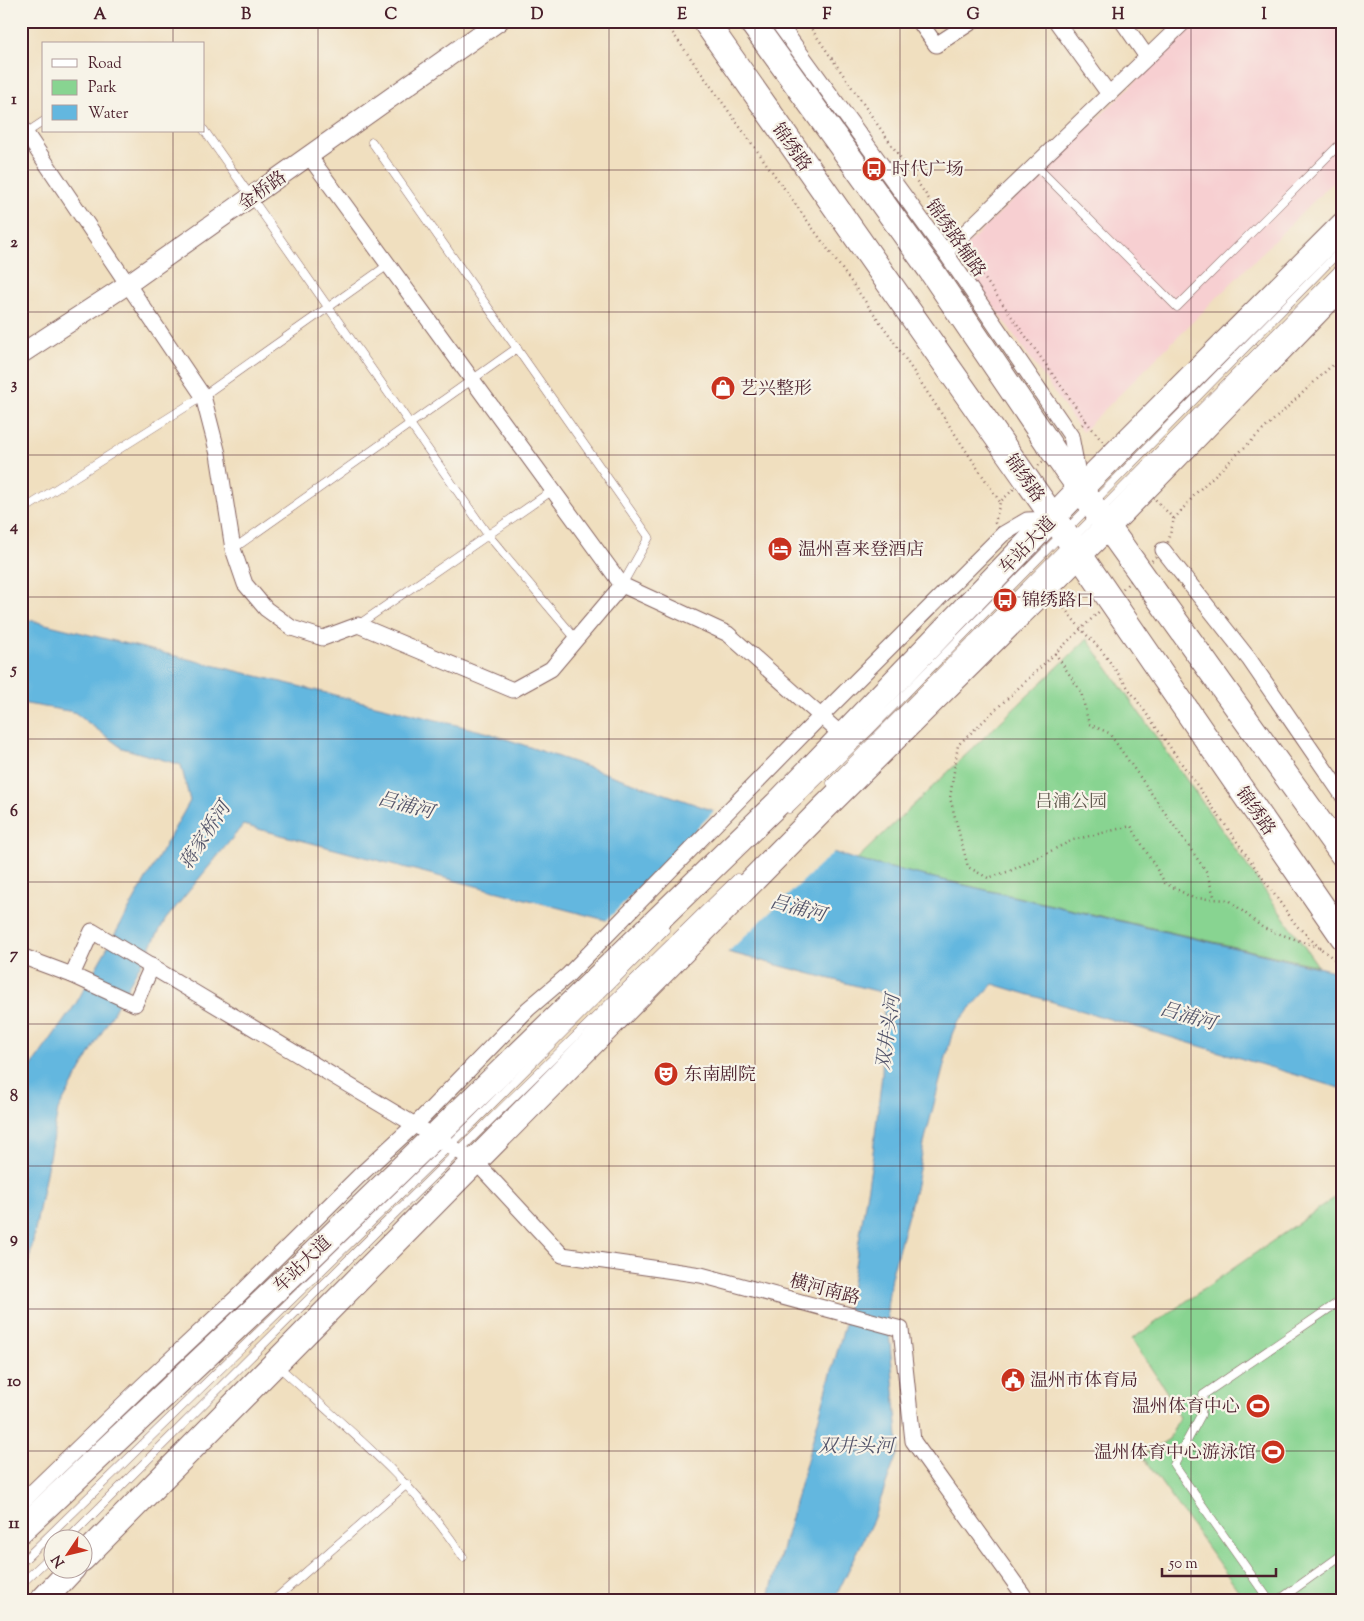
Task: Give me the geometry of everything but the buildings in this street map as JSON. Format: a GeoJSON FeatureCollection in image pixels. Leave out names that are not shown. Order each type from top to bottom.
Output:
{"type":"FeatureCollection","features":[{"type":"Feature","properties":{"kind":"main road","name":"锦绣路"},"geometry":{"type":"LineString","coordinates":[[705,21],[1067,537],[1343,937]]}},
{"type":"Feature","properties":{"kind":"main road"},"geometry":{"type":"LineString","coordinates":[[751,21],[930,269],[1095,508],[1343,855]]}},
{"type":"Feature","properties":{"kind":"main road","name":"车站大道"},"geometry":{"type":"LineString","coordinates":[[21,1530],[304,1263],[446,1144],[608,1026],[821,811],[1095,508],[1343,224]]}},
{"type":"Feature","properties":{"kind":"main road","name":"车站大道"},"geometry":{"type":"LineString","coordinates":[[92,1549],[275,1363],[574,984],[780,809],[843,736],[1067,537],[1095,508],[1338,297]]}},
{"type":"Feature","properties":{"kind":"main road"},"geometry":{"type":"LineString","coordinates":[[43,1600],[64,1578]]}},
{"type":"Feature","properties":{"kind":"street","name":"金桥路"},"geometry":{"type":"LineString","coordinates":[[21,354],[128,284],[499,21]]}},
{"type":"Feature","properties":{"kind":"street","name":"锦绣路辅路"},"geometry":{"type":"LineString","coordinates":[[777,21],[945,252],[1071,436],[1095,508]]}},
{"type":"Feature","properties":{"kind":"street"},"geometry":{"type":"LineString","coordinates":[[919,21],[936,45],[973,21]]}},
{"type":"Feature","properties":{"kind":"street"},"geometry":{"type":"LineString","coordinates":[[1056,21],[1109,94]]}},
{"type":"Feature","properties":{"kind":"street"},"geometry":{"type":"LineString","coordinates":[[1122,21],[1147,57]]}},
{"type":"Feature","properties":{"kind":"street"},"geometry":{"type":"LineString","coordinates":[[945,252],[1184,21]]}},
{"type":"Feature","properties":{"kind":"street"},"geometry":{"type":"LineString","coordinates":[[24,130],[203,396],[218,454],[232,549],[245,584],[266,609],[292,628],[323,638],[358,625],[513,690],[551,669],[622,585]]}},
{"type":"Feature","properties":{"kind":"street"},"geometry":{"type":"LineString","coordinates":[[309,156],[622,585],[728,634],[843,736]]}},
{"type":"Feature","properties":{"kind":"street"},"geometry":{"type":"LineString","coordinates":[[574,984],[754,784],[1009,529],[1027,520],[1067,537]]}},
{"type":"Feature","properties":{"kind":"street"},"geometry":{"type":"LineString","coordinates":[[1163,550],[1249,659],[1343,796]]}},
{"type":"Feature","properties":{"kind":"street","name":"横河南路"},"geometry":{"type":"LineString","coordinates":[[72,975],[92,931],[446,1144],[562,1255],[701,1275],[901,1329],[913,1441],[1027,1600]]}},
{"type":"Feature","properties":{"kind":"street"},"geometry":{"type":"LineString","coordinates":[[21,956],[72,975],[135,1004],[152,966]]}},
{"type":"Feature","properties":{"kind":"street"},"geometry":{"type":"LineString","coordinates":[[21,1503],[237,1297],[358,1176],[446,1144]]}},
{"type":"Feature","properties":{"kind":"lane"},"geometry":{"type":"LineString","coordinates":[[24,130],[42,122]]}},
{"type":"Feature","properties":{"kind":"lane"},"geometry":{"type":"LineString","coordinates":[[205,131],[488,535],[576,639]]}},
{"type":"Feature","properties":{"kind":"lane"},"geometry":{"type":"LineString","coordinates":[[1036,165],[1177,307],[1343,141]]}},
{"type":"Feature","properties":{"kind":"lane"},"geometry":{"type":"LineString","coordinates":[[372,142],[649,536],[622,585]]}},
{"type":"Feature","properties":{"kind":"lane"},"geometry":{"type":"LineString","coordinates":[[1095,508],[1343,248]]}},
{"type":"Feature","properties":{"kind":"lane"},"geometry":{"type":"LineString","coordinates":[[21,511],[203,396],[388,265]]}},
{"type":"Feature","properties":{"kind":"lane"},"geometry":{"type":"LineString","coordinates":[[1095,508],[1343,265]]}},
{"type":"Feature","properties":{"kind":"lane"},"geometry":{"type":"LineString","coordinates":[[232,549],[517,348]]}},
{"type":"Feature","properties":{"kind":"lane"},"geometry":{"type":"LineString","coordinates":[[358,625],[553,490]]}},
{"type":"Feature","properties":{"kind":"lane"},"geometry":{"type":"LineString","coordinates":[[828,786],[1067,537]]}},
{"type":"Feature","properties":{"kind":"lane"},"geometry":{"type":"LineString","coordinates":[[780,809],[1067,537]]}},
{"type":"Feature","properties":{"kind":"lane"},"geometry":{"type":"LineString","coordinates":[[80,1528],[446,1144],[686,928],[741,875]]}},
{"type":"Feature","properties":{"kind":"lane"},"geometry":{"type":"LineString","coordinates":[[21,1562],[669,926]]}},
{"type":"Feature","properties":{"kind":"lane"},"geometry":{"type":"LineString","coordinates":[[1269,1600],[1174,1465],[1201,1414],[1203,1395],[1343,1299]]}},
{"type":"Feature","properties":{"kind":"lane"},"geometry":{"type":"LineString","coordinates":[[275,1363],[407,1484],[441,1523],[463,1556]]}},
{"type":"Feature","properties":{"kind":"lane"},"geometry":{"type":"LineString","coordinates":[[274,1600],[407,1484]]}},
{"type":"Feature","properties":{"kind":"lane"},"geometry":{"type":"LineString","coordinates":[[1279,1600],[1343,1554]]}},
{"type":"Feature","properties":{"kind":"lane"},"geometry":{"type":"LineString","coordinates":[[21,1584],[42,1565]]}},
{"type":"Feature","properties":{"kind":"path"},"geometry":{"type":"LineString","coordinates":[[664,21],[890,336],[1000,502]]}},
{"type":"Feature","properties":{"kind":"path"},"geometry":{"type":"LineString","coordinates":[[806,21],[949,228]]}},
{"type":"Feature","properties":{"kind":"path"},"geometry":{"type":"LineString","coordinates":[[960,244],[1086,421]]}},
{"type":"Feature","properties":{"kind":"path"},"geometry":{"type":"LineString","coordinates":[[1174,519],[1198,491],[1343,355]]}},
{"type":"Feature","properties":{"kind":"path"},"geometry":{"type":"LineString","coordinates":[[1320,948],[1263,928],[1229,900],[1193,898],[1165,883],[1132,826],[1073,840],[1010,871],[988,878],[968,867],[950,798],[958,744],[1081,629],[1102,652],[1296,925],[1320,948],[1343,966]]}},
{"type":"Feature","properties":{"kind":"path"},"geometry":{"type":"LineString","coordinates":[[1056,652],[1081,692],[1090,724],[1109,733],[1206,872],[1215,899]]}},
{"type":"Feature","properties":{"kind":"shaded area"},"geometry":{"type":"Polygon","coordinates":[[[1198,21],[1343,23],[1343,172],[1082,432],[957,254],[1198,21]]]}},
{"type":"Feature","properties":{"kind":"green space","name":"吕浦公园"},"geometry":{"type":"Polygon","coordinates":[[[1087,639],[1318,966],[856,860],[1087,639]]]}},
{"type":"Feature","properties":{"kind":"green space","name":"温州体育中心"},"geometry":{"type":"Polygon","coordinates":[[[1343,1192],[1343,1600],[1245,1600],[1142,1456],[1169,1439],[1179,1418],[1168,1394],[1132,1339],[1343,1192]]]}},
{"type":"Feature","properties":{"kind":"water"},"geometry":{"type":"Polygon","coordinates":[[[21,618],[489,733],[856,860],[1343,973],[1343,1089],[993,984],[957,1023],[952,1034],[925,1139],[915,1189],[891,1277],[887,1308],[899,1449],[873,1520],[834,1600],[768,1600],[846,1320],[872,1161],[882,1074],[884,993],[243,825],[166,919],[58,1110],[29,1262],[21,1262],[21,1081],[75,1005],[190,801],[181,765],[122,748],[74,712],[21,703],[21,618]]]}},
{"type":"Feature","properties":{"kind":"pier"},"geometry":{"type":"Polygon","coordinates":[[[716,809],[836,850],[726,954],[605,922],[716,809]]]}},
{"type":"Feature","properties":{"kind":"place","name":"时代广场"},"geometry":{"type":"Point","coordinates":[874,169]}},
{"type":"Feature","properties":{"kind":"place","name":"艺兴整形"},"geometry":{"type":"Point","coordinates":[723,388]}},
{"type":"Feature","properties":{"kind":"place","name":"温州喜来登酒店"},"geometry":{"type":"Point","coordinates":[780,549]}},
{"type":"Feature","properties":{"kind":"place","name":"锦绣路口"},"geometry":{"type":"Point","coordinates":[1005,600]}},
{"type":"Feature","properties":{"kind":"place","name":"东南剧院"},"geometry":{"type":"Point","coordinates":[666,1074]}},
{"type":"Feature","properties":{"kind":"place","name":"温州市体育局"},"geometry":{"type":"Point","coordinates":[1013,1380]}},
{"type":"Feature","properties":{"kind":"place","name":"温州体育中心"},"geometry":{"type":"Point","coordinates":[1258,1406]}},
{"type":"Feature","properties":{"kind":"place","name":"温州体育中心游泳馆"},"geometry":{"type":"Point","coordinates":[1273,1452]}},
{"type":"Feature","properties":{"kind":"water label","name":"吕浦河"},"geometry":{"type":"Point","coordinates":[406,804]}},
{"type":"Feature","properties":{"kind":"water label","name":"蒋家桥河"},"geometry":{"type":"Point","coordinates":[204,835]}},
{"type":"Feature","properties":{"kind":"water label","name":"吕浦河"},"geometry":{"type":"Point","coordinates":[798,907]}},
{"type":"Feature","properties":{"kind":"water label","name":"吕浦河"},"geometry":{"type":"Point","coordinates":[1188,1015]}},
{"type":"Feature","properties":{"kind":"water label","name":"双井头河"},"geometry":{"type":"Point","coordinates":[887,1032]}},
{"type":"Feature","properties":{"kind":"water label","name":"双井头河"},"geometry":{"type":"Point","coordinates":[856,1445]}}]}
